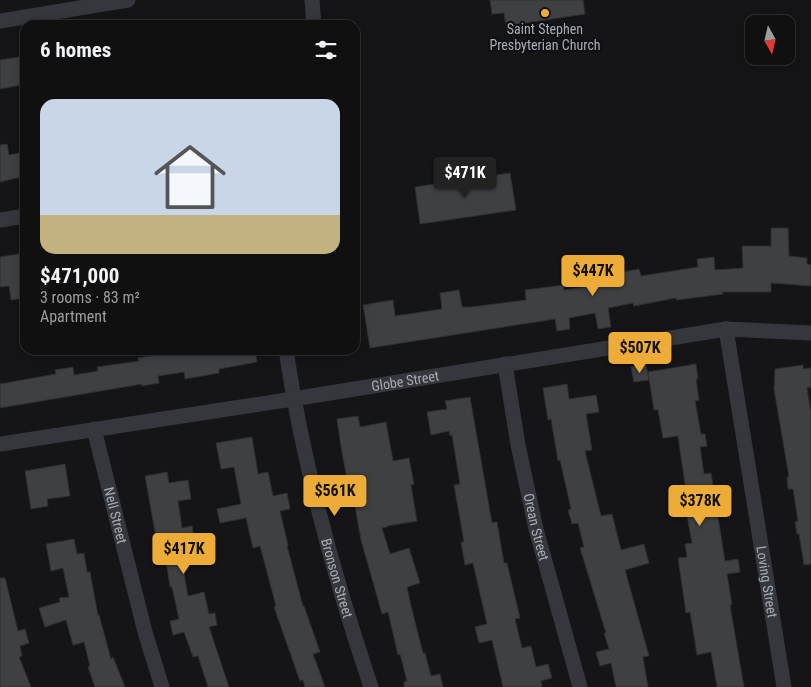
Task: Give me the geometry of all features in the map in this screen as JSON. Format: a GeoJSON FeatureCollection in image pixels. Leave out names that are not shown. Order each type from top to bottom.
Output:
{"type":"FeatureCollection","features":[{"type":"Feature","properties":{"kind":"street"},"geometry":{"type":"LineString","coordinates":[[0,20],[128,0]]}},
{"type":"Feature","properties":{"kind":"street"},"geometry":{"type":"LineString","coordinates":[[312,0],[314,20]]}},
{"type":"Feature","properties":{"kind":"street"},"geometry":{"type":"LineString","coordinates":[[0,220],[20,217]]}},
{"type":"Feature","properties":{"kind":"street","name":"Globe Street"},"geometry":{"type":"LineString","coordinates":[[0,444],[726,329],[811,333]]}},
{"type":"Feature","properties":{"kind":"street","name":"Loving Street"},"geometry":{"type":"LineString","coordinates":[[726,329],[784,687]]}},
{"type":"Feature","properties":{"kind":"street","name":"Bronson Street"},"geometry":{"type":"LineString","coordinates":[[287,355],[293,399],[322,530],[371,687]]}},
{"type":"Feature","properties":{"kind":"street","name":"Orean Street"},"geometry":{"type":"LineString","coordinates":[[505,364],[518,445],[536,529],[580,687]]}},
{"type":"Feature","properties":{"kind":"street","name":"Nell Street"},"geometry":{"type":"LineString","coordinates":[[94,429],[145,632],[162,687]]}},
{"type":"Feature","properties":{"kind":"building","name":"Saint Stephen Presbyterian Church"},"geometry":{"type":"Polygon","coordinates":[[[490,0],[583,0],[585,14],[506,26],[504,13],[492,14],[490,0]]]}},
{"type":"Feature","properties":{"kind":"building"},"geometry":{"type":"Polygon","coordinates":[[[20,57],[20,85],[0,89],[0,60],[20,57]]]}},
{"type":"Feature","properties":{"kind":"building"},"geometry":{"type":"Polygon","coordinates":[[[7,144],[9,155],[20,153],[20,177],[0,182],[0,145],[7,144]]]}},
{"type":"Feature","properties":{"kind":"building"},"geometry":{"type":"Polygon","coordinates":[[[510,173],[516,210],[420,224],[415,187],[510,173]]]}},
{"type":"Feature","properties":{"kind":"building"},"geometry":{"type":"Polygon","coordinates":[[[771,228],[788,228],[789,256],[807,258],[807,264],[811,265],[811,286],[771,283],[771,292],[722,292],[723,294],[677,300],[676,298],[634,306],[633,303],[608,308],[611,327],[598,329],[595,313],[569,318],[570,329],[557,331],[555,319],[370,348],[363,305],[393,300],[395,316],[442,309],[440,293],[459,290],[462,307],[471,307],[526,300],[525,290],[564,285],[564,290],[610,283],[610,279],[623,277],[622,272],[639,269],[641,276],[698,267],[697,259],[714,257],[715,270],[743,268],[742,246],[771,246],[771,228]]]}},
{"type":"Feature","properties":{"kind":"building"},"geometry":{"type":"Polygon","coordinates":[[[20,254],[20,299],[11,300],[9,286],[0,287],[0,257],[20,254]]]}},
{"type":"Feature","properties":{"kind":"building"},"geometry":{"type":"Polygon","coordinates":[[[156,355],[256,355],[257,362],[219,369],[219,373],[185,379],[184,372],[158,376],[159,383],[142,386],[142,384],[0,408],[0,384],[56,374],[55,370],[73,367],[74,375],[98,371],[97,367],[139,361],[138,358],[156,355]]]}},
{"type":"Feature","properties":{"kind":"building"},"geometry":{"type":"Polygon","coordinates":[[[696,364],[699,400],[695,401],[701,434],[705,434],[707,446],[700,447],[704,474],[711,473],[725,561],[738,559],[740,572],[727,574],[732,605],[730,605],[744,687],[717,687],[711,652],[697,655],[690,612],[686,613],[678,558],[687,557],[685,544],[692,543],[684,499],[687,498],[678,436],[663,438],[658,410],[654,410],[648,372],[696,364]]]}},
{"type":"Feature","properties":{"kind":"building"},"geometry":{"type":"Polygon","coordinates":[[[646,365],[649,380],[634,382],[631,367],[646,365]]]}},
{"type":"Feature","properties":{"kind":"building"},"geometry":{"type":"Polygon","coordinates":[[[803,365],[803,369],[811,368],[811,387],[807,388],[811,412],[811,564],[804,565],[795,522],[798,521],[793,489],[788,489],[787,477],[789,477],[774,389],[775,369],[803,365]]]}},
{"type":"Feature","properties":{"kind":"building"},"geometry":{"type":"Polygon","coordinates":[[[567,384],[569,399],[596,395],[599,412],[586,414],[592,450],[585,451],[601,516],[612,514],[621,550],[644,544],[649,563],[625,570],[649,656],[643,657],[648,687],[616,687],[611,663],[600,666],[596,652],[609,649],[604,633],[606,633],[580,548],[584,547],[578,523],[572,524],[568,510],[571,509],[560,460],[558,461],[551,419],[548,420],[543,388],[567,384]]]}},
{"type":"Feature","properties":{"kind":"building"},"geometry":{"type":"Polygon","coordinates":[[[470,397],[492,523],[497,522],[504,563],[507,563],[520,618],[515,619],[522,648],[531,646],[536,667],[548,664],[552,678],[541,681],[542,687],[503,687],[492,640],[479,643],[475,627],[487,624],[473,563],[465,565],[461,542],[464,542],[454,485],[460,484],[452,435],[450,436],[449,431],[431,435],[427,412],[447,409],[445,401],[470,397]]]}},
{"type":"Feature","properties":{"kind":"building"},"geometry":{"type":"Polygon","coordinates":[[[358,416],[360,427],[386,422],[393,461],[409,458],[414,484],[411,485],[417,521],[382,528],[390,554],[409,548],[420,583],[407,587],[411,606],[431,676],[440,674],[443,687],[404,687],[404,682],[407,681],[400,654],[398,655],[388,612],[382,614],[361,540],[353,495],[350,495],[341,447],[337,419],[358,416]]]}},
{"type":"Feature","properties":{"kind":"building"},"geometry":{"type":"Polygon","coordinates":[[[252,437],[258,474],[268,472],[273,496],[287,493],[290,509],[280,511],[303,606],[320,652],[313,654],[325,687],[305,687],[303,680],[300,681],[274,607],[276,606],[260,546],[253,548],[246,518],[220,523],[217,509],[241,504],[234,467],[221,469],[216,443],[252,437]]]}},
{"type":"Feature","properties":{"kind":"building"},"geometry":{"type":"Polygon","coordinates":[[[65,464],[70,496],[47,499],[48,506],[31,509],[25,471],[65,464]]]}},
{"type":"Feature","properties":{"kind":"building"},"geometry":{"type":"Polygon","coordinates":[[[167,472],[169,483],[188,480],[191,499],[178,501],[182,528],[192,526],[195,543],[179,546],[188,596],[204,592],[209,614],[215,613],[217,625],[209,627],[229,687],[208,687],[198,656],[193,657],[184,632],[173,635],[170,621],[179,619],[172,587],[170,587],[164,548],[158,549],[145,476],[167,472]]]}},
{"type":"Feature","properties":{"kind":"building"},"geometry":{"type":"Polygon","coordinates":[[[74,539],[77,554],[84,553],[87,572],[90,572],[98,615],[111,659],[113,657],[125,687],[95,687],[88,667],[90,666],[84,642],[73,645],[66,620],[45,627],[39,608],[60,602],[59,598],[69,597],[63,568],[51,571],[46,544],[74,539]]]}},
{"type":"Feature","properties":{"kind":"building"},"geometry":{"type":"Polygon","coordinates":[[[0,578],[5,578],[18,631],[25,629],[29,643],[20,646],[22,656],[19,657],[31,687],[0,687],[0,578]]]}},
{"type":"Feature","properties":{"kind":"place","name":"Saint Stephen Presbyterian Church"},"geometry":{"type":"Point","coordinates":[545,13]}}]}
